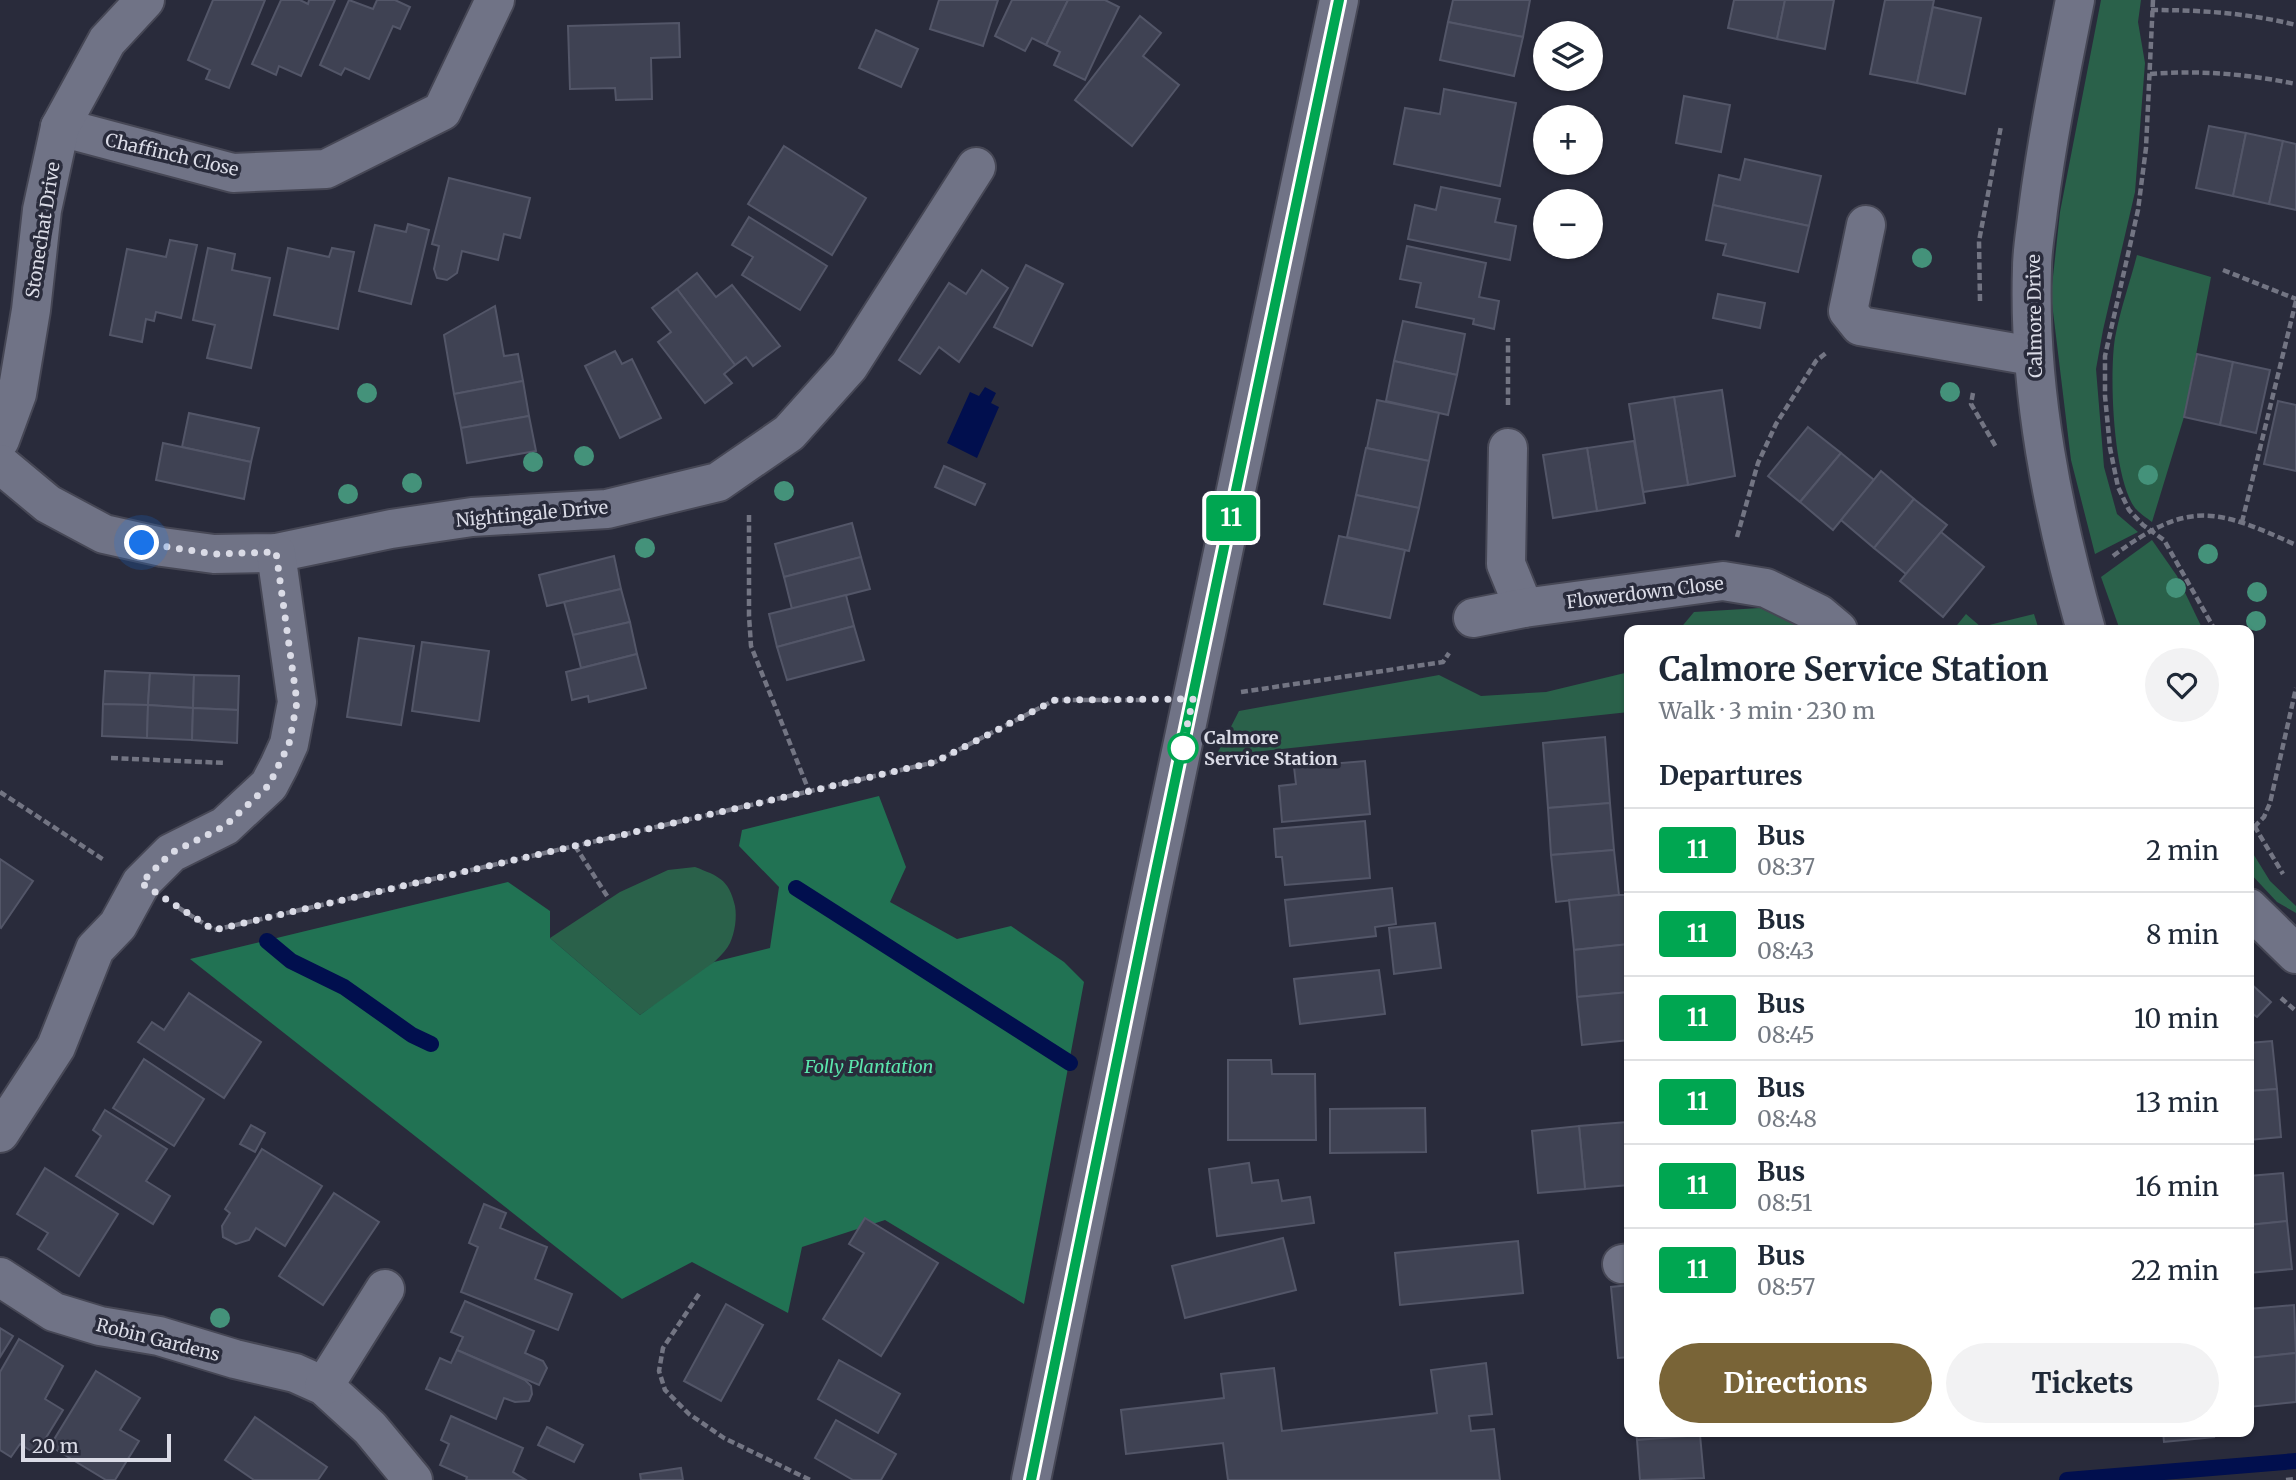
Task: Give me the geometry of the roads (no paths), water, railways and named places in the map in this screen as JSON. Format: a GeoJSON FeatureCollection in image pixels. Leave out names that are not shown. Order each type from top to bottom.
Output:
{"type":"FeatureCollection","features":[{"type":"Feature","properties":{"kind":"street","name":"Stonechat Drive"},"geometry":{"type":"LineString","coordinates":[[0,440],[17,394],[42,210],[60,127],[107,41],[145,0]]}},
{"type":"Feature","properties":{"kind":"street","name":"Chaffinch Close"},"geometry":{"type":"LineString","coordinates":[[60,127],[233,173],[326,169],[442,111],[495,0]]}},
{"type":"Feature","properties":{"kind":"street"},"geometry":{"type":"LineString","coordinates":[[1031,1480],[1339,0]]}},
{"type":"Feature","properties":{"kind":"street","name":"Calmore Drive"},"geometry":{"type":"LineString","coordinates":[[2075,0],[2042,178],[2032,266],[2032,356],[2051,489],[2085,625]]}},
{"type":"Feature","properties":{"kind":"street","name":"Nightingale Drive"},"geometry":{"type":"LineString","coordinates":[[0,464],[48,504],[104,534],[162,547],[214,554],[276,552],[391,529],[472,517],[607,509],[718,482],[789,433],[849,366],[976,167]]}},
{"type":"Feature","properties":{"kind":"street"},"geometry":{"type":"LineString","coordinates":[[1866,226],[1848,312],[1860,326],[2032,356]]}},
{"type":"Feature","properties":{"kind":"street"},"geometry":{"type":"LineString","coordinates":[[1508,448],[1506,564],[1524,608]]}},
{"type":"Feature","properties":{"kind":"street"},"geometry":{"type":"LineString","coordinates":[[0,1133],[56,1047],[95,949],[118,925],[141,883],[171,853],[225,826],[269,785],[279,766],[289,744],[297,702],[276,552]]}},
{"type":"Feature","properties":{"kind":"street","name":"Flowerdown Close"},"geometry":{"type":"LineString","coordinates":[[1474,618],[1524,608],[1723,581],[1766,588],[1819,614],[1832,625]]}},
{"type":"Feature","properties":{"kind":"street"},"geometry":{"type":"LineString","coordinates":[[2254,913],[2296,954]]}},
{"type":"Feature","properties":{"kind":"street","name":"Robin Gardens"},"geometry":{"type":"LineString","coordinates":[[0,1277],[54,1312],[100,1326],[159,1336],[235,1359],[295,1373],[324,1386],[370,1428],[413,1480]]}},
{"type":"Feature","properties":{"kind":"street"},"geometry":{"type":"LineString","coordinates":[[324,1386],[386,1289]]}},
{"type":"Feature","properties":{"kind":"waterway"},"geometry":{"type":"LineString","coordinates":[[796,888],[1070,1063]]}},
{"type":"Feature","properties":{"kind":"waterway"},"geometry":{"type":"LineString","coordinates":[[267,941],[291,961],[344,987],[412,1035],[431,1044]]}},
{"type":"Feature","properties":{"kind":"waterway"},"geometry":{"type":"LineString","coordinates":[[2067,1480],[2296,1461]]}},
{"type":"Feature","properties":{"kind":"place","name":"Calmore Service Station"},"geometry":{"type":"Point","coordinates":[1183,748]}},
{"type":"Feature","properties":{"kind":"park label","name":"Folly Plantation"},"geometry":{"type":"Point","coordinates":[869,1067]}}]}
